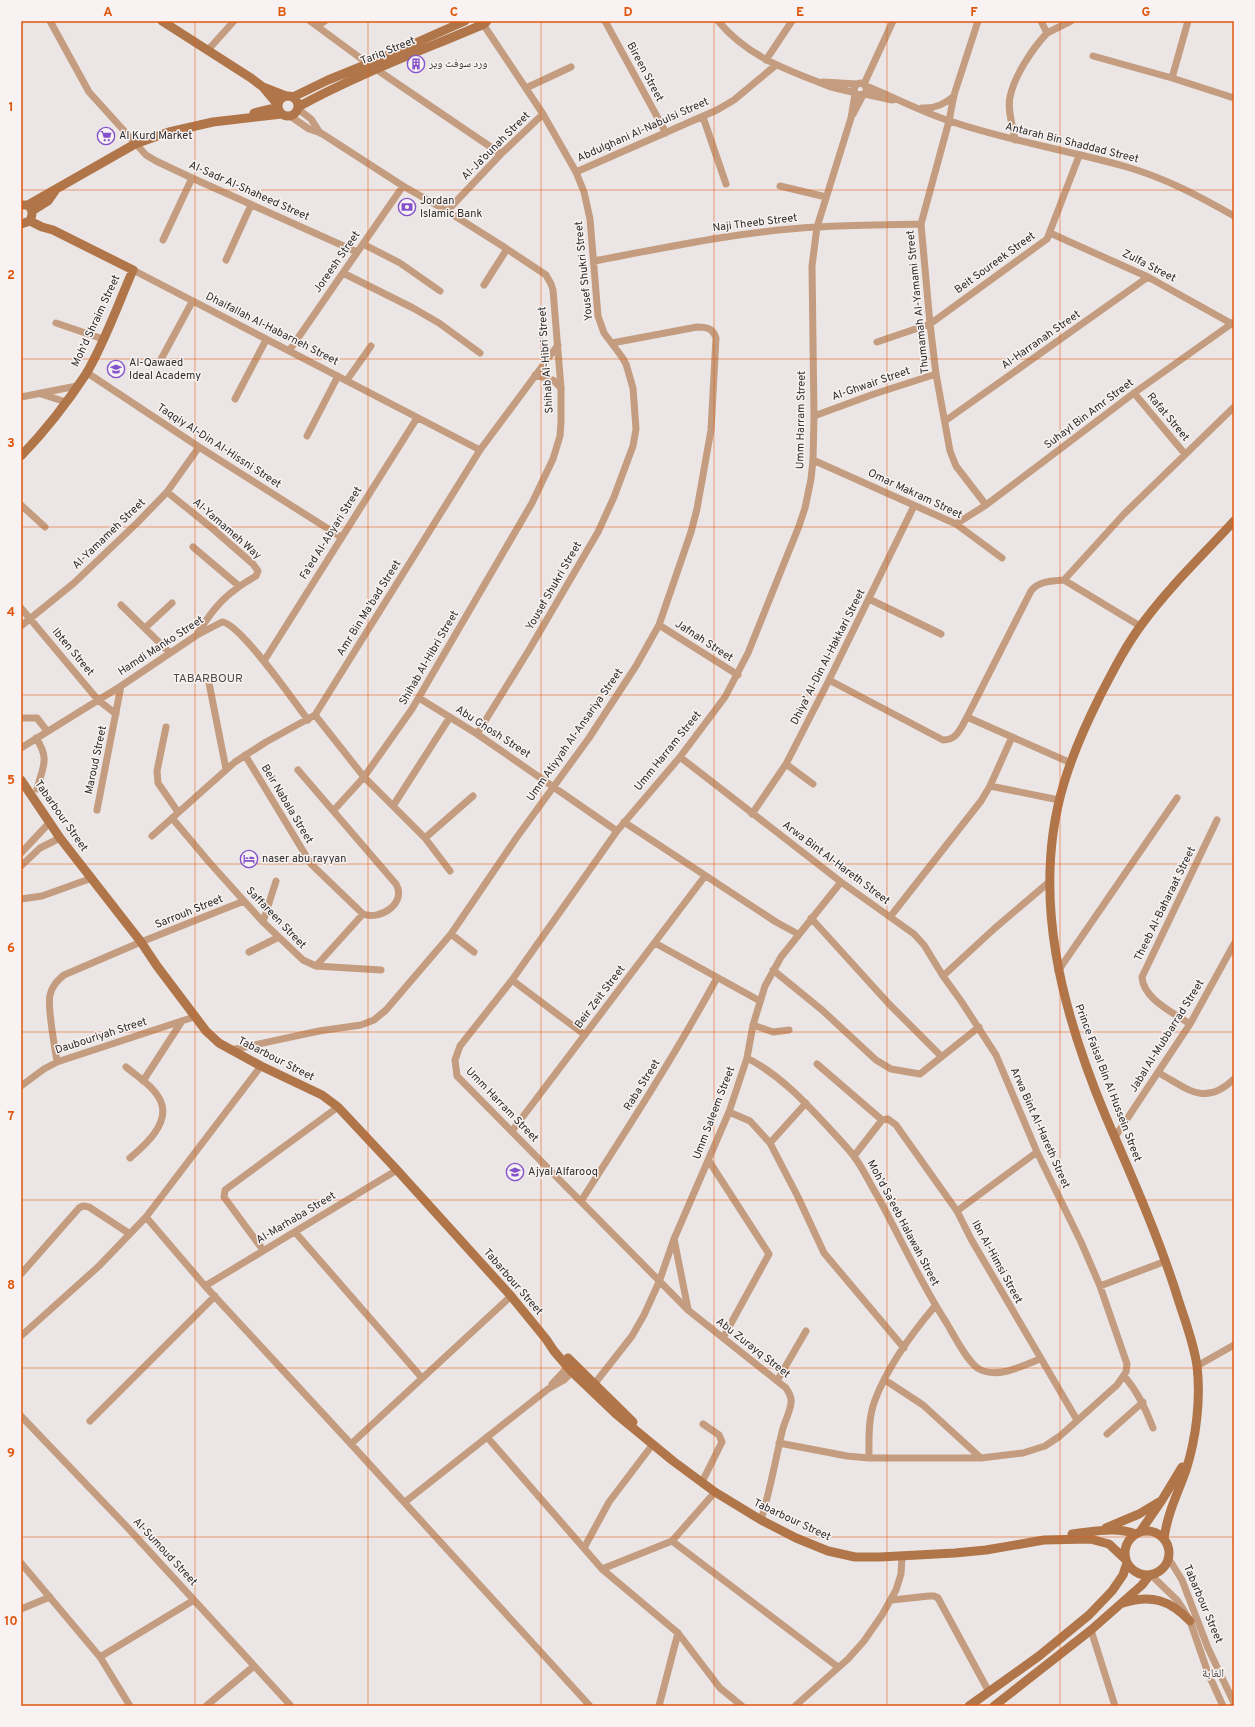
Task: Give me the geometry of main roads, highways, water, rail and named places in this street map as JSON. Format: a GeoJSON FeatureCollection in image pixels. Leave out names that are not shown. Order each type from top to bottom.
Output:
{"type":"FeatureCollection","features":[{"type":"Feature","properties":{"kind":"place","name":"ورد سوفت وير"},"geometry":{"type":"Point","coordinates":[416,64]}},
{"type":"Feature","properties":{"kind":"place","name":"Al Kurd Market"},"geometry":{"type":"Point","coordinates":[106,136]}},
{"type":"Feature","properties":{"kind":"place","name":"Jordan Islamic Bank"},"geometry":{"type":"Point","coordinates":[407,207]}},
{"type":"Feature","properties":{"kind":"place","name":"Al-Qawaed Ideal Academy"},"geometry":{"type":"Point","coordinates":[116,369]}},
{"type":"Feature","properties":{"kind":"place","name":"naser abu rayyan"},"geometry":{"type":"Point","coordinates":[249,859]}},
{"type":"Feature","properties":{"kind":"place","name":"Ajyal Alfarooq"},"geometry":{"type":"Point","coordinates":[515,1172]}},
{"type":"Feature","properties":{"kind":"district","name":"TABARBOUR"},"geometry":{"type":"Point","coordinates":[208,679]}},
{"type":"Feature","properties":{"kind":"district","name":"الغابة"},"geometry":{"type":"Point","coordinates":[1213,1674]}}]}
